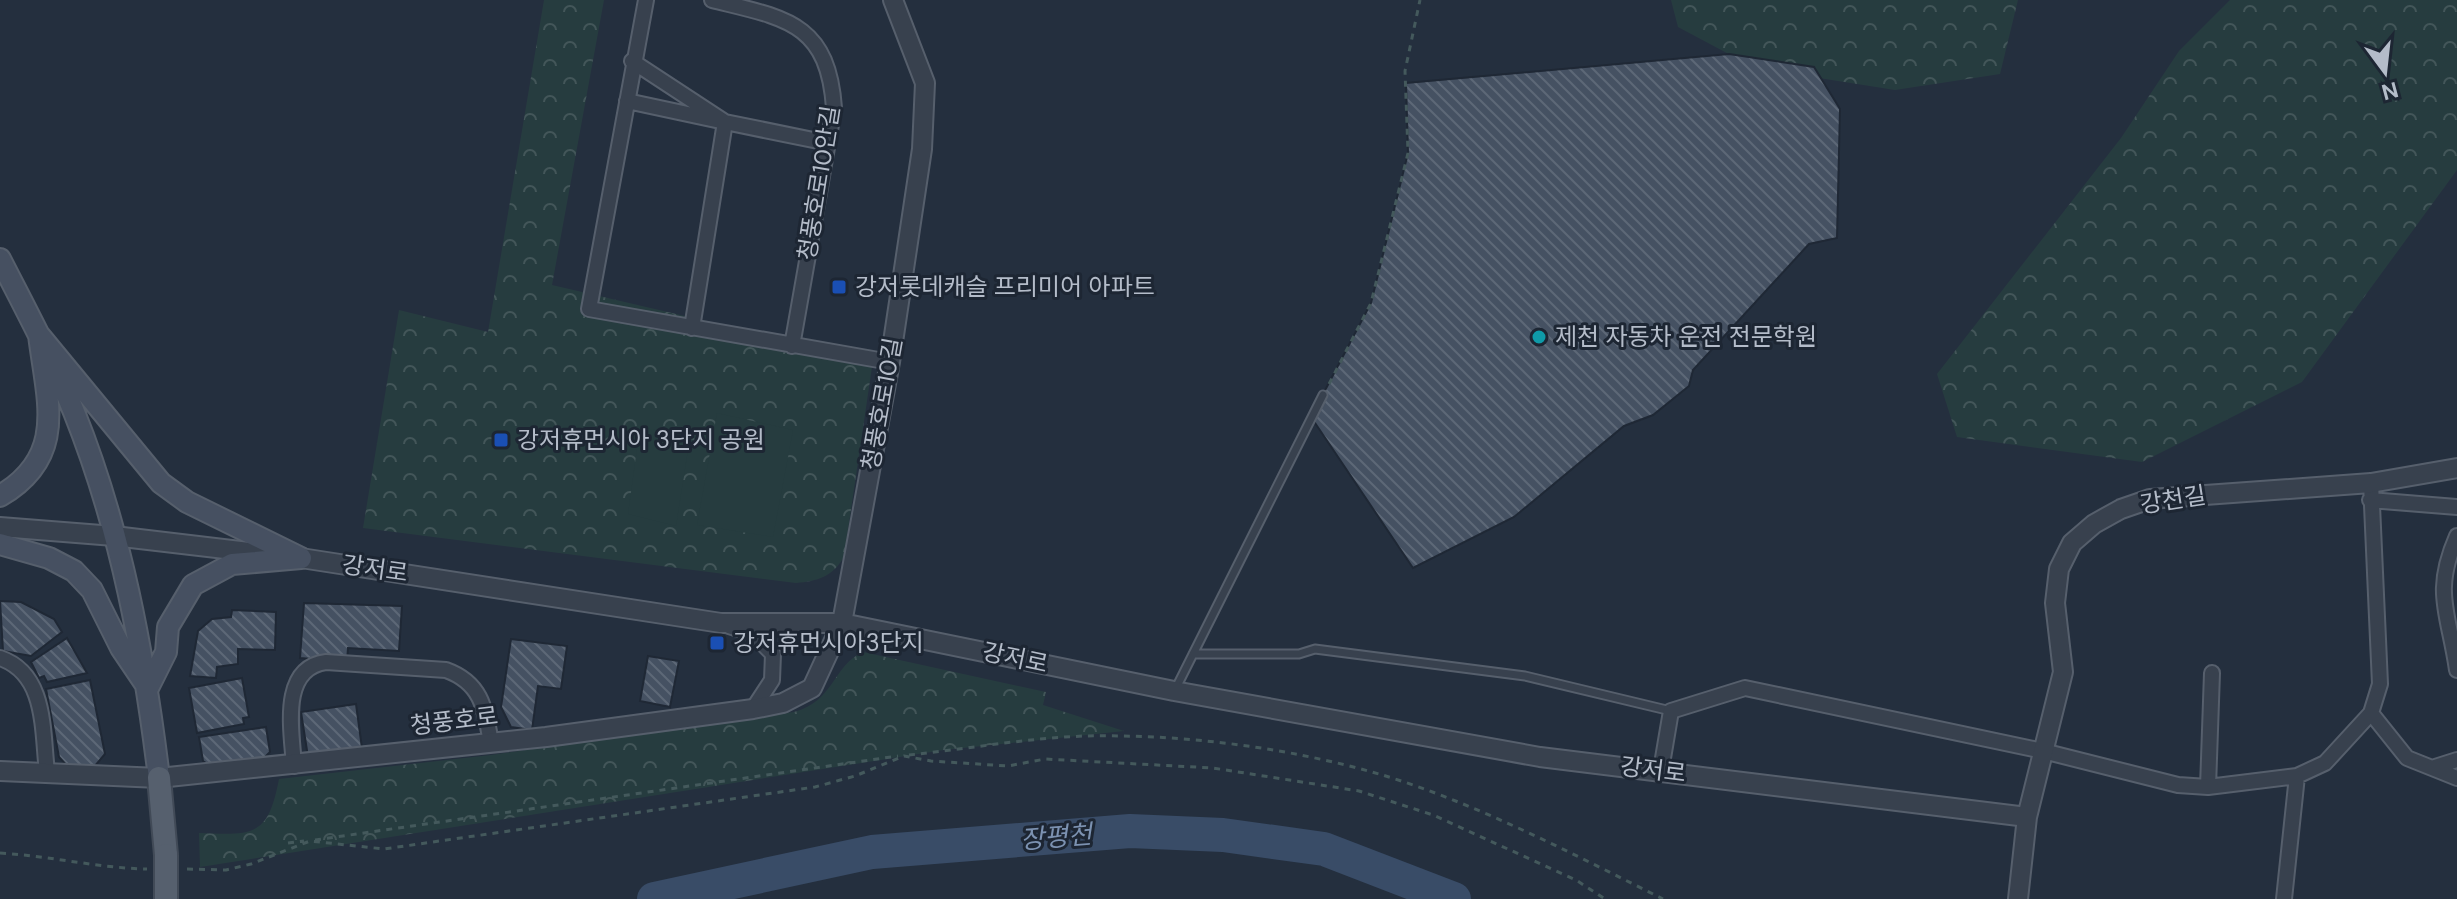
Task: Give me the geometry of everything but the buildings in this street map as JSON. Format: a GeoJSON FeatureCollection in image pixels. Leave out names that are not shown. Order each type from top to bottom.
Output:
{"type":"FeatureCollection","features":[{"type":"Feature","properties":{"kind":"main road"},"geometry":{"type":"LineString","coordinates":[[0,259],[75,414],[114,536],[148,688],[172,862],[166,899]]}},
{"type":"Feature","properties":{"kind":"main road"},"geometry":{"type":"LineString","coordinates":[[0,496],[26,476],[42,457],[50,429],[39,335]]}},
{"type":"Feature","properties":{"kind":"main road"},"geometry":{"type":"LineString","coordinates":[[39,335],[161,483],[187,502],[301,558]]}},
{"type":"Feature","properties":{"kind":"main road"},"geometry":{"type":"LineString","coordinates":[[0,544],[49,558],[74,571],[92,590],[121,648],[148,688]]}},
{"type":"Feature","properties":{"kind":"main road"},"geometry":{"type":"LineString","coordinates":[[148,688],[166,652],[168,627],[193,585],[232,564],[301,558]]}},
{"type":"Feature","properties":{"kind":"street"},"geometry":{"type":"LineString","coordinates":[[646,0],[632,61],[589,309],[890,362]]}},
{"type":"Feature","properties":{"kind":"street","name":"청풍호로10안길"},"geometry":{"type":"LineString","coordinates":[[712,0],[780,16],[814,39],[832,79],[834,108],[792,346]]}},
{"type":"Feature","properties":{"kind":"street","name":"청풍호로10길"},"geometry":{"type":"LineString","coordinates":[[842,623],[890,362],[922,149],[925,83],[893,0]]}},
{"type":"Feature","properties":{"kind":"street"},"geometry":{"type":"LineString","coordinates":[[632,61],[725,122]]}},
{"type":"Feature","properties":{"kind":"street"},"geometry":{"type":"LineString","coordinates":[[627,101],[828,143]]}},
{"type":"Feature","properties":{"kind":"street"},"geometry":{"type":"LineString","coordinates":[[692,328],[725,122]]}},
{"type":"Feature","properties":{"kind":"street","name":"강천길"},"geometry":{"type":"LineString","coordinates":[[2018,899],[2027,817],[2063,672],[2054,588],[2072,543],[2094,524],[2121,509],[2150,499],[2371,492],[2457,468]]}},
{"type":"Feature","properties":{"kind":"street"},"geometry":{"type":"LineString","coordinates":[[1661,770],[1671,711],[1745,688],[2043,751],[2178,785],[2208,787],[2297,776],[2325,763],[2371,713],[2380,684],[2371,492],[2457,507]]}},
{"type":"Feature","properties":{"kind":"street","name":"강저로"},"geometry":{"type":"LineString","coordinates":[[0,527],[114,536],[301,558],[721,623],[842,623],[1174,691],[1540,757],[2027,817]]}},
{"type":"Feature","properties":{"kind":"street"},"geometry":{"type":"LineString","coordinates":[[2457,536],[2441,594],[2457,670]]}},
{"type":"Feature","properties":{"kind":"street"},"geometry":{"type":"LineString","coordinates":[[721,623],[753,634],[773,654],[772,680],[753,709]]}},
{"type":"Feature","properties":{"kind":"street","name":"청풍호로"},"geometry":{"type":"LineString","coordinates":[[0,771],[159,778],[294,766],[753,709],[800,697],[812,688],[842,623]]}},
{"type":"Feature","properties":{"kind":"street"},"geometry":{"type":"LineString","coordinates":[[0,658],[18,667],[35,686],[47,772]]}},
{"type":"Feature","properties":{"kind":"street"},"geometry":{"type":"LineString","coordinates":[[294,766],[291,713],[296,681],[301,673],[317,663],[446,670],[461,676],[476,688],[491,743]]}},
{"type":"Feature","properties":{"kind":"street"},"geometry":{"type":"LineString","coordinates":[[2208,787],[2212,673]]}},
{"type":"Feature","properties":{"kind":"street"},"geometry":{"type":"LineString","coordinates":[[2371,713],[2407,758],[2457,778]]}},
{"type":"Feature","properties":{"kind":"street"},"geometry":{"type":"LineString","coordinates":[[2435,767],[2457,760]]}},
{"type":"Feature","properties":{"kind":"street"},"geometry":{"type":"LineString","coordinates":[[2284,899],[2297,776]]}},
{"type":"Feature","properties":{"kind":"lane"},"geometry":{"type":"LineString","coordinates":[[1174,691],[1323,395]]}},
{"type":"Feature","properties":{"kind":"lane"},"geometry":{"type":"LineString","coordinates":[[1193,654],[1299,654],[1315,649],[1525,676],[1671,711]]}},
{"type":"Feature","properties":{"kind":"path"},"geometry":{"type":"LineString","coordinates":[[1323,395],[1371,303],[1408,153],[1405,71],[1420,0]]}},
{"type":"Feature","properties":{"kind":"path"},"geometry":{"type":"LineString","coordinates":[[288,843],[904,756],[1084,736],[1165,739],[1282,752],[1379,774],[1442,795],[1663,899]]}},
{"type":"Feature","properties":{"kind":"path"},"geometry":{"type":"LineString","coordinates":[[172,862],[226,870],[310,841],[384,849],[815,787],[855,776],[904,756],[1008,766],[1045,759],[1213,768],[1359,791],[1433,815],[1481,836],[1576,880],[1605,899]]}},
{"type":"Feature","properties":{"kind":"path"},"geometry":{"type":"LineString","coordinates":[[0,853],[48,855],[115,868],[147,869]]}},
{"type":"Feature","properties":{"kind":"green space"},"geometry":{"type":"Polygon","coordinates":[[[544,0],[604,0],[552,285],[873,360],[844,557],[824,577],[796,583],[363,528],[399,310],[488,332],[544,0]]]}},
{"type":"Feature","properties":{"kind":"green space"},"geometry":{"type":"Polygon","coordinates":[[[1671,0],[2018,0],[2000,74],[1895,90],[1755,68],[1678,27],[1671,0]]]}},
{"type":"Feature","properties":{"kind":"green space"},"geometry":{"type":"Polygon","coordinates":[[[2230,0],[2457,0],[2457,170],[2302,382],[2142,462],[1957,437],[1937,374],[2121,138],[2179,51],[2230,0]]]}},
{"type":"Feature","properties":{"kind":"green space"},"geometry":{"type":"Polygon","coordinates":[[[717,413],[793,430],[773,537],[697,525],[717,413]]]}},
{"type":"Feature","properties":{"kind":"green space"},"geometry":{"type":"Polygon","coordinates":[[[640,427],[690,437],[676,526],[628,514],[640,427]]]}},
{"type":"Feature","properties":{"kind":"green space"},"geometry":{"type":"Polygon","coordinates":[[[863,652],[1046,692],[1043,705],[1124,731],[944,750],[200,867],[199,833],[233,834],[256,828],[270,812],[279,779],[491,755],[794,712],[818,700],[845,666],[863,652]]]}},
{"type":"Feature","properties":{"kind":"waterway","name":"장평천"},"geometry":{"type":"LineString","coordinates":[[654,899],[872,852],[1130,831],[1223,835],[1324,849],[1454,899]]}},
{"type":"Feature","properties":{"kind":"place","name":"강저롯데캐슬 프리미어 아파트"},"geometry":{"type":"Point","coordinates":[839,287]}},
{"type":"Feature","properties":{"kind":"place","name":"제천 자동차 운전 전문학원"},"geometry":{"type":"Point","coordinates":[1539,337]}},
{"type":"Feature","properties":{"kind":"place","name":"강저휴먼시아 3단지 공원"},"geometry":{"type":"Point","coordinates":[501,440]}},
{"type":"Feature","properties":{"kind":"place","name":"강저휴먼시아3단지"},"geometry":{"type":"Point","coordinates":[717,643]}}]}
